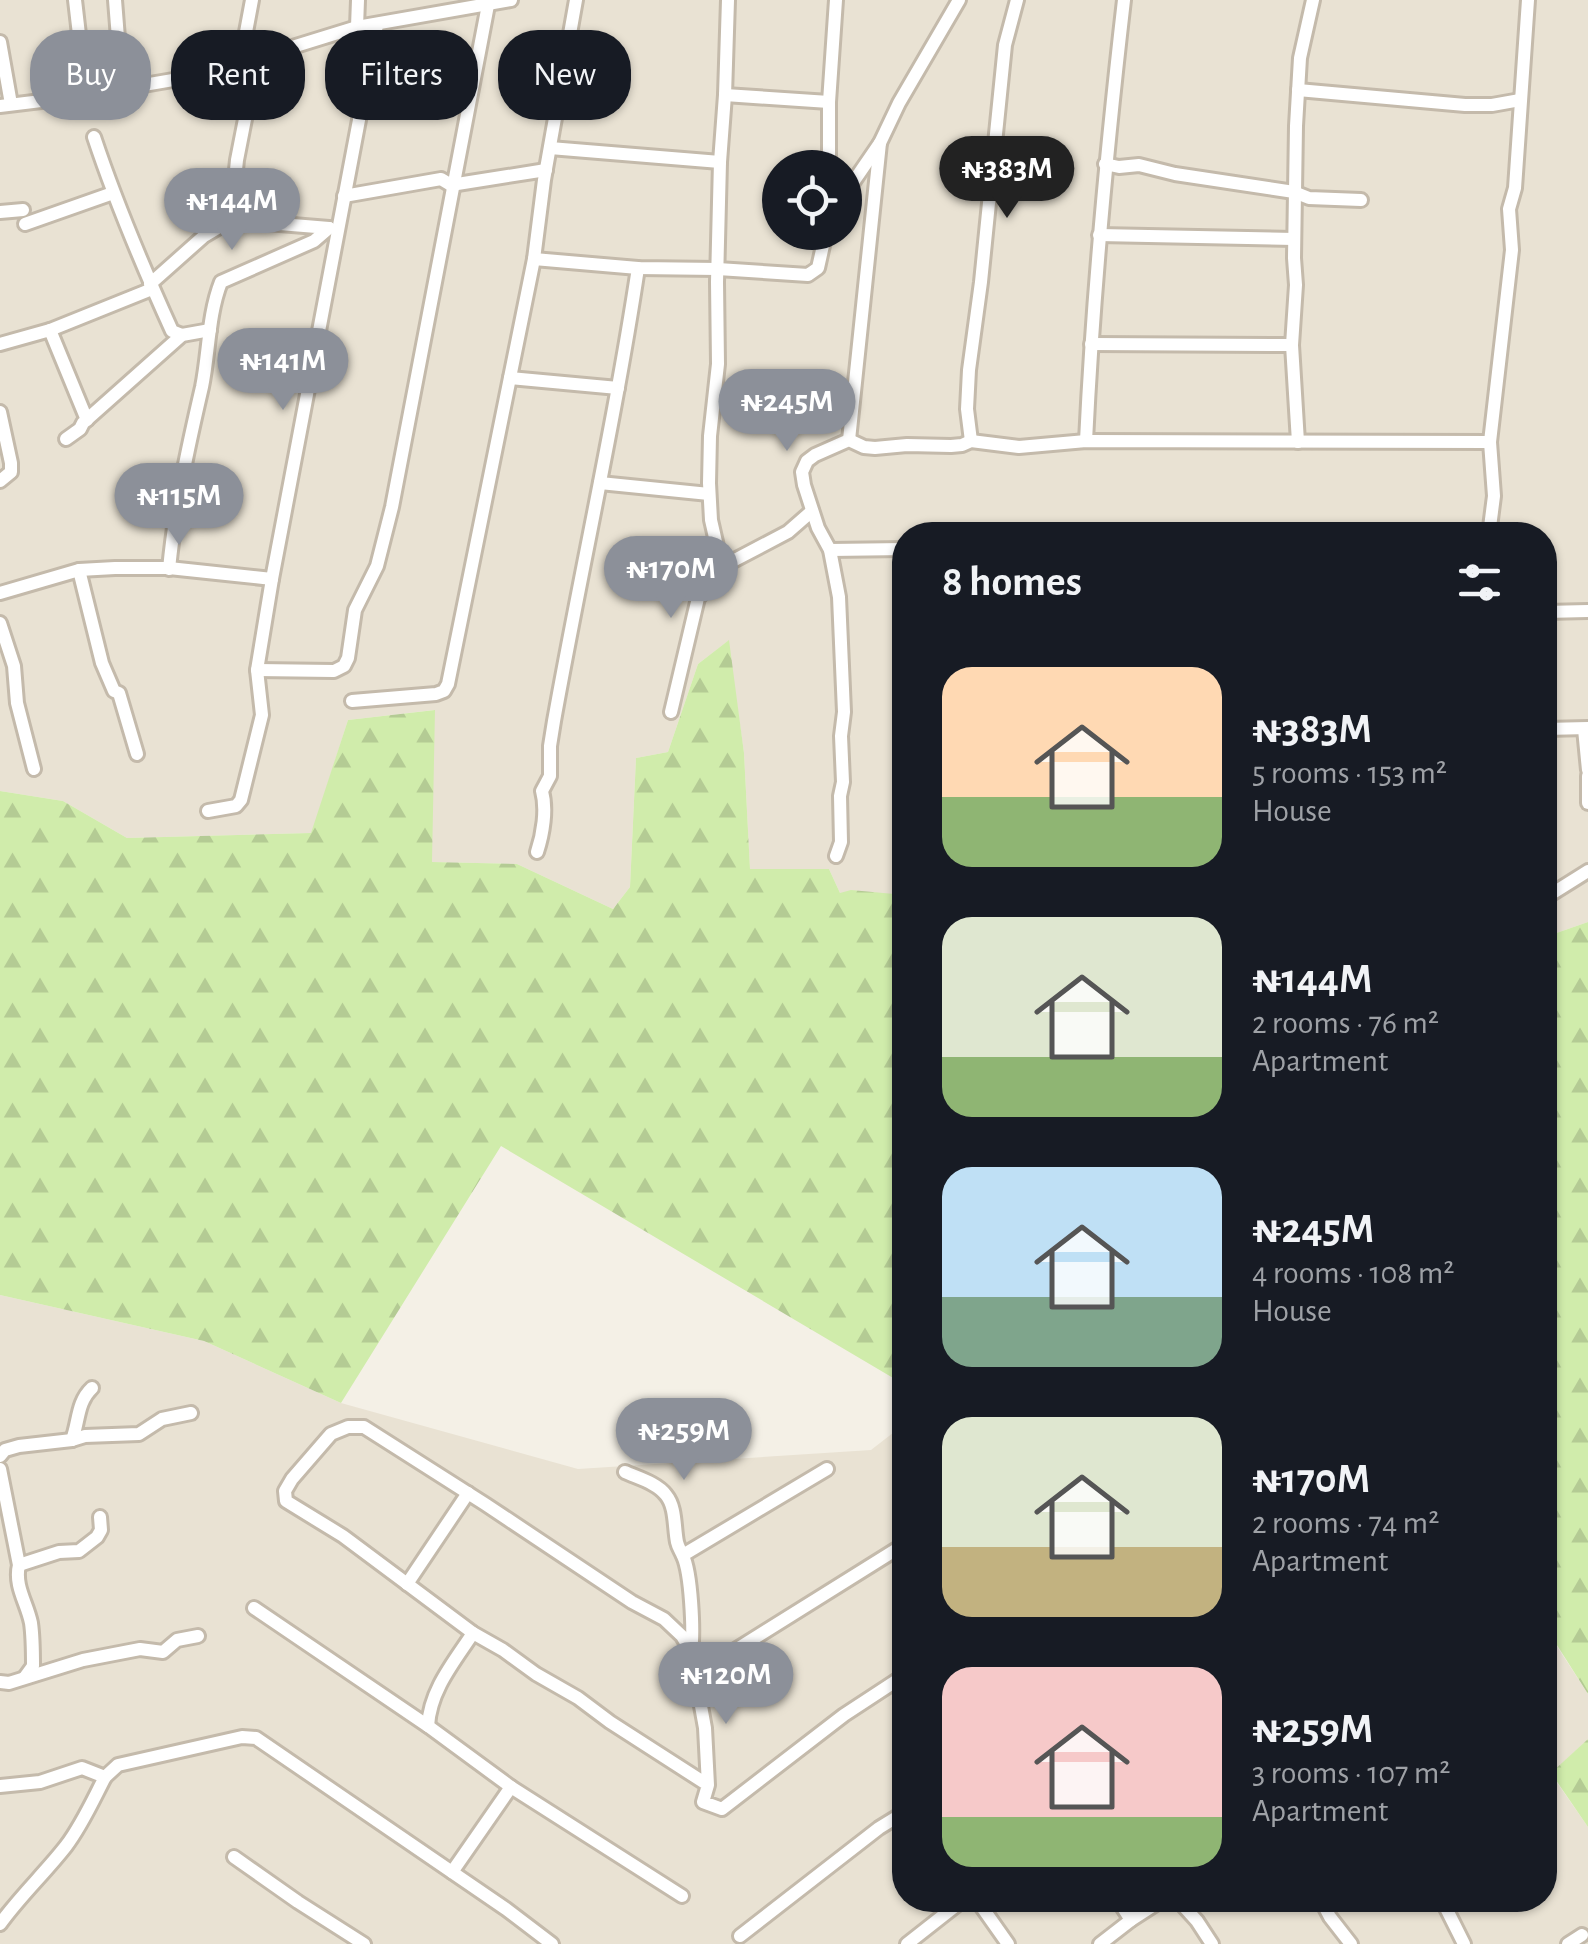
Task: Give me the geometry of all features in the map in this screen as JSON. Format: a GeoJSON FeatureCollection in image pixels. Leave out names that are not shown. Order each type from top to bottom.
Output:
{"type":"FeatureCollection","features":[{"type":"Feature","properties":{"kind":"street"},"geometry":{"type":"LineString","coordinates":[[75,0],[79,30]]}},
{"type":"Feature","properties":{"kind":"street"},"geometry":{"type":"LineString","coordinates":[[116,0],[118,30]]}},
{"type":"Feature","properties":{"kind":"street"},"geometry":{"type":"LineString","coordinates":[[246,30],[252,0]]}},
{"type":"Feature","properties":{"kind":"street"},"geometry":{"type":"LineString","coordinates":[[356,26],[358,0]]}},
{"type":"Feature","properties":{"kind":"street"},"geometry":{"type":"LineString","coordinates":[[305,42],[356,26],[511,0]]}},
{"type":"Feature","properties":{"kind":"street"},"geometry":{"type":"LineString","coordinates":[[352,701],[436,694],[448,684],[534,259],[576,0]]}},
{"type":"Feature","properties":{"kind":"street"},"geometry":{"type":"LineString","coordinates":[[728,0],[720,162],[718,364],[710,436],[709,494],[715,542],[719,555],[729,563]]}},
{"type":"Feature","properties":{"kind":"street"},"geometry":{"type":"LineString","coordinates":[[829,150],[836,0]]}},
{"type":"Feature","properties":{"kind":"street"},"geometry":{"type":"LineString","coordinates":[[862,169],[959,0]]}},
{"type":"Feature","properties":{"kind":"street"},"geometry":{"type":"LineString","coordinates":[[971,441],[968,370],[1005,45],[1017,0]]}},
{"type":"Feature","properties":{"kind":"street"},"geometry":{"type":"LineString","coordinates":[[1086,442],[1105,164],[1124,0]]}},
{"type":"Feature","properties":{"kind":"street"},"geometry":{"type":"LineString","coordinates":[[1298,442],[1292,345],[1296,285],[1294,192],[1300,58],[1313,0]]}},
{"type":"Feature","properties":{"kind":"street"},"geometry":{"type":"LineString","coordinates":[[1491,522],[1494,496],[1490,442],[1512,250],[1509,209],[1514,188],[1528,0]]}},
{"type":"Feature","properties":{"kind":"street"},"geometry":{"type":"LineString","coordinates":[[258,670],[334,671],[346,662],[355,610],[377,566],[392,507],[452,185],[478,4]]}},
{"type":"Feature","properties":{"kind":"street"},"geometry":{"type":"LineString","coordinates":[[208,812],[236,806],[244,794],[262,715],[258,670],[272,579],[334,227],[344,196],[376,24]]}},
{"type":"Feature","properties":{"kind":"street"},"geometry":{"type":"LineString","coordinates":[[0,42],[6,105]]}},
{"type":"Feature","properties":{"kind":"street"},"geometry":{"type":"LineString","coordinates":[[1298,90],[1465,106],[1520,100]]}},
{"type":"Feature","properties":{"kind":"street"},"geometry":{"type":"LineString","coordinates":[[726,95],[829,102]]}},
{"type":"Feature","properties":{"kind":"street"},"geometry":{"type":"LineString","coordinates":[[231,220],[245,120]]}},
{"type":"Feature","properties":{"kind":"street"},"geometry":{"type":"LineString","coordinates":[[94,137],[151,287],[172,330],[182,335]]}},
{"type":"Feature","properties":{"kind":"street"},"geometry":{"type":"LineString","coordinates":[[849,440],[880,143]]}},
{"type":"Feature","properties":{"kind":"street"},"geometry":{"type":"LineString","coordinates":[[550,148],[720,162]]}},
{"type":"Feature","properties":{"kind":"street"},"geometry":{"type":"LineString","coordinates":[[1105,164],[1139,165],[1294,192],[1309,198],[1362,200]]}},
{"type":"Feature","properties":{"kind":"street"},"geometry":{"type":"LineString","coordinates":[[344,196],[441,179],[452,185],[546,170]]}},
{"type":"Feature","properties":{"kind":"street"},"geometry":{"type":"LineString","coordinates":[[0,212],[24,217],[113,193]]}},
{"type":"Feature","properties":{"kind":"street"},"geometry":{"type":"LineString","coordinates":[[0,344],[50,330],[151,287],[204,236],[231,220],[334,227]]}},
{"type":"Feature","properties":{"kind":"street"},"geometry":{"type":"LineString","coordinates":[[168,569],[187,446],[221,282],[314,242],[334,227]]}},
{"type":"Feature","properties":{"kind":"street"},"geometry":{"type":"LineString","coordinates":[[1099,234],[1294,239]]}},
{"type":"Feature","properties":{"kind":"street"},"geometry":{"type":"LineString","coordinates":[[534,259],[638,268],[808,274],[818,268],[822,250]]}},
{"type":"Feature","properties":{"kind":"street"},"geometry":{"type":"LineString","coordinates":[[537,852],[545,801],[542,791],[552,766],[550,746],[557,700],[638,268]]}},
{"type":"Feature","properties":{"kind":"street"},"geometry":{"type":"LineString","coordinates":[[50,330],[87,420]]}},
{"type":"Feature","properties":{"kind":"street"},"geometry":{"type":"LineString","coordinates":[[66,438],[182,335],[210,330]]}},
{"type":"Feature","properties":{"kind":"street"},"geometry":{"type":"LineString","coordinates":[[1091,344],[1292,345]]}},
{"type":"Feature","properties":{"kind":"street"},"geometry":{"type":"LineString","coordinates":[[510,378],[618,388]]}},
{"type":"Feature","properties":{"kind":"street"},"geometry":{"type":"LineString","coordinates":[[0,412],[11,463],[10,472],[0,481]]}},
{"type":"Feature","properties":{"kind":"street"},"geometry":{"type":"LineString","coordinates":[[849,440],[864,448],[950,446],[971,441],[1019,448],[1086,442],[1490,442]]}},
{"type":"Feature","properties":{"kind":"street"},"geometry":{"type":"LineString","coordinates":[[836,856],[840,842],[843,676],[839,597],[830,550],[818,528],[802,472],[814,455],[849,440]]}},
{"type":"Feature","properties":{"kind":"street"},"geometry":{"type":"LineString","coordinates":[[600,484],[709,494]]}},
{"type":"Feature","properties":{"kind":"street"},"geometry":{"type":"LineString","coordinates":[[671,712],[698,598],[729,563],[788,532],[812,511]]}},
{"type":"Feature","properties":{"kind":"street"},"geometry":{"type":"LineString","coordinates":[[830,550],[892,548]]}},
{"type":"Feature","properties":{"kind":"street"},"geometry":{"type":"LineString","coordinates":[[0,593],[78,570],[168,569],[272,579]]}},
{"type":"Feature","properties":{"kind":"street"},"geometry":{"type":"LineString","coordinates":[[78,570],[102,663],[114,691],[120,693],[137,754]]}},
{"type":"Feature","properties":{"kind":"street"},"geometry":{"type":"LineString","coordinates":[[1557,612],[1588,612]]}},
{"type":"Feature","properties":{"kind":"street"},"geometry":{"type":"LineString","coordinates":[[0,623],[14,666],[17,704],[34,769]]}},
{"type":"Feature","properties":{"kind":"street"},"geometry":{"type":"LineString","coordinates":[[1557,729],[1586,728],[1588,804]]}},
{"type":"Feature","properties":{"kind":"street"},"geometry":{"type":"LineString","coordinates":[[1557,890],[1588,871]]}},
{"type":"Feature","properties":{"kind":"street"},"geometry":{"type":"LineString","coordinates":[[72,1440],[80,1403],[92,1388]]}},
{"type":"Feature","properties":{"kind":"street"},"geometry":{"type":"LineString","coordinates":[[0,1456],[19,1446],[85,1436],[139,1434],[162,1419],[191,1413]]}},
{"type":"Feature","properties":{"kind":"street"},"geometry":{"type":"LineString","coordinates":[[708,1785],[473,1633],[343,1536],[286,1502],[285,1491],[292,1479],[331,1434],[348,1427],[364,1427],[664,1619],[691,1651],[705,1728],[708,1785],[703,1802],[722,1809],[892,1684]]}},
{"type":"Feature","properties":{"kind":"street"},"geometry":{"type":"LineString","coordinates":[[684,1555],[827,1468]]}},
{"type":"Feature","properties":{"kind":"street"},"geometry":{"type":"LineString","coordinates":[[0,1469],[19,1565],[17,1577],[34,1647],[33,1666],[24,1678]]}},
{"type":"Feature","properties":{"kind":"street"},"geometry":{"type":"LineString","coordinates":[[624,1472],[668,1496],[677,1545],[684,1555],[694,1635],[691,1651]]}},
{"type":"Feature","properties":{"kind":"street"},"geometry":{"type":"LineString","coordinates":[[407,1584],[468,1493]]}},
{"type":"Feature","properties":{"kind":"street"},"geometry":{"type":"LineString","coordinates":[[19,1565],[59,1552],[79,1551],[97,1537],[100,1517]]}},
{"type":"Feature","properties":{"kind":"street"},"geometry":{"type":"LineString","coordinates":[[696,1674],[892,1552]]}},
{"type":"Feature","properties":{"kind":"street"},"geometry":{"type":"LineString","coordinates":[[254,1608],[511,1787],[682,1896]]}},
{"type":"Feature","properties":{"kind":"street"},"geometry":{"type":"LineString","coordinates":[[428,1726],[438,1687],[473,1633]]}},
{"type":"Feature","properties":{"kind":"street"},"geometry":{"type":"LineString","coordinates":[[0,1682],[9,1683],[83,1660],[134,1650],[164,1652],[177,1640],[198,1636]]}},
{"type":"Feature","properties":{"kind":"street"},"geometry":{"type":"LineString","coordinates":[[0,1924],[66,1846],[105,1777],[118,1765],[242,1737],[256,1738],[548,1942]]}},
{"type":"Feature","properties":{"kind":"street"},"geometry":{"type":"LineString","coordinates":[[0,1786],[40,1782],[82,1768],[105,1777]]}},
{"type":"Feature","properties":{"kind":"street"},"geometry":{"type":"LineString","coordinates":[[452,1872],[511,1787]]}},
{"type":"Feature","properties":{"kind":"street"},"geometry":{"type":"LineString","coordinates":[[740,1936],[892,1820]]}},
{"type":"Feature","properties":{"kind":"street"},"geometry":{"type":"LineString","coordinates":[[234,1858],[364,1944]]}},
{"type":"Feature","properties":{"kind":"street"},"geometry":{"type":"LineString","coordinates":[[0,1902],[18,1899]]}},
{"type":"Feature","properties":{"kind":"street"},"geometry":{"type":"LineString","coordinates":[[907,1944],[948,1912]]}},
{"type":"Feature","properties":{"kind":"street"},"geometry":{"type":"LineString","coordinates":[[985,1912],[1008,1944]]}},
{"type":"Feature","properties":{"kind":"street"},"geometry":{"type":"LineString","coordinates":[[1126,1912],[1131,1920]]}},
{"type":"Feature","properties":{"kind":"street"},"geometry":{"type":"LineString","coordinates":[[1100,1944],[1143,1912]]}},
{"type":"Feature","properties":{"kind":"street"},"geometry":{"type":"LineString","coordinates":[[1188,1912],[1212,1944]]}},
{"type":"Feature","properties":{"kind":"street"},"geometry":{"type":"LineString","coordinates":[[1327,1912],[1351,1944]]}},
{"type":"Feature","properties":{"kind":"street"},"geometry":{"type":"LineString","coordinates":[[1448,1912],[1464,1944]]}},
{"type":"Feature","properties":{"kind":"street"},"geometry":{"type":"LineString","coordinates":[[1568,1944],[1582,1935]]}},
{"type":"Feature","properties":{"kind":"shaded area"},"geometry":{"type":"Polygon","coordinates":[[[0,0],[1588,0],[1588,922],[1557,933],[1557,522],[892,522],[892,895],[840,893],[829,869],[750,870],[744,753],[728,641],[698,664],[668,752],[636,758],[630,887],[613,909],[517,864],[431,862],[434,710],[348,720],[312,833],[127,838],[63,801],[0,791],[0,0]]]}},
{"type":"Feature","properties":{"kind":"shaded area"},"geometry":{"type":"Polygon","coordinates":[[[0,1295],[204,1341],[341,1403],[578,1469],[871,1450],[892,1434],[892,1912],[1557,1912],[1557,1783],[1588,1827],[1588,1944],[0,1944],[0,1295]]]}},
{"type":"Feature","properties":{"kind":"shaded area"},"geometry":{"type":"Polygon","coordinates":[[[1557,1646],[1588,1694],[1588,1739],[1557,1768],[1557,1646]]]}},
{"type":"Feature","properties":{"kind":"green space"},"geometry":{"type":"Polygon","coordinates":[[[729,640],[744,753],[750,869],[829,869],[840,893],[851,890],[892,894],[892,1377],[501,1146],[341,1403],[204,1341],[0,1295],[0,791],[63,801],[127,838],[311,833],[348,720],[435,710],[432,862],[517,864],[613,909],[630,887],[636,758],[668,752],[698,664],[729,640]]]}},
{"type":"Feature","properties":{"kind":"green space"},"geometry":{"type":"Polygon","coordinates":[[[1588,922],[1588,1694],[1557,1645],[1557,933],[1588,922]]]}},
{"type":"Feature","properties":{"kind":"green space"},"geometry":{"type":"Polygon","coordinates":[[[1588,1739],[1588,1827],[1557,1782],[1557,1767],[1588,1739]]]}}]}
